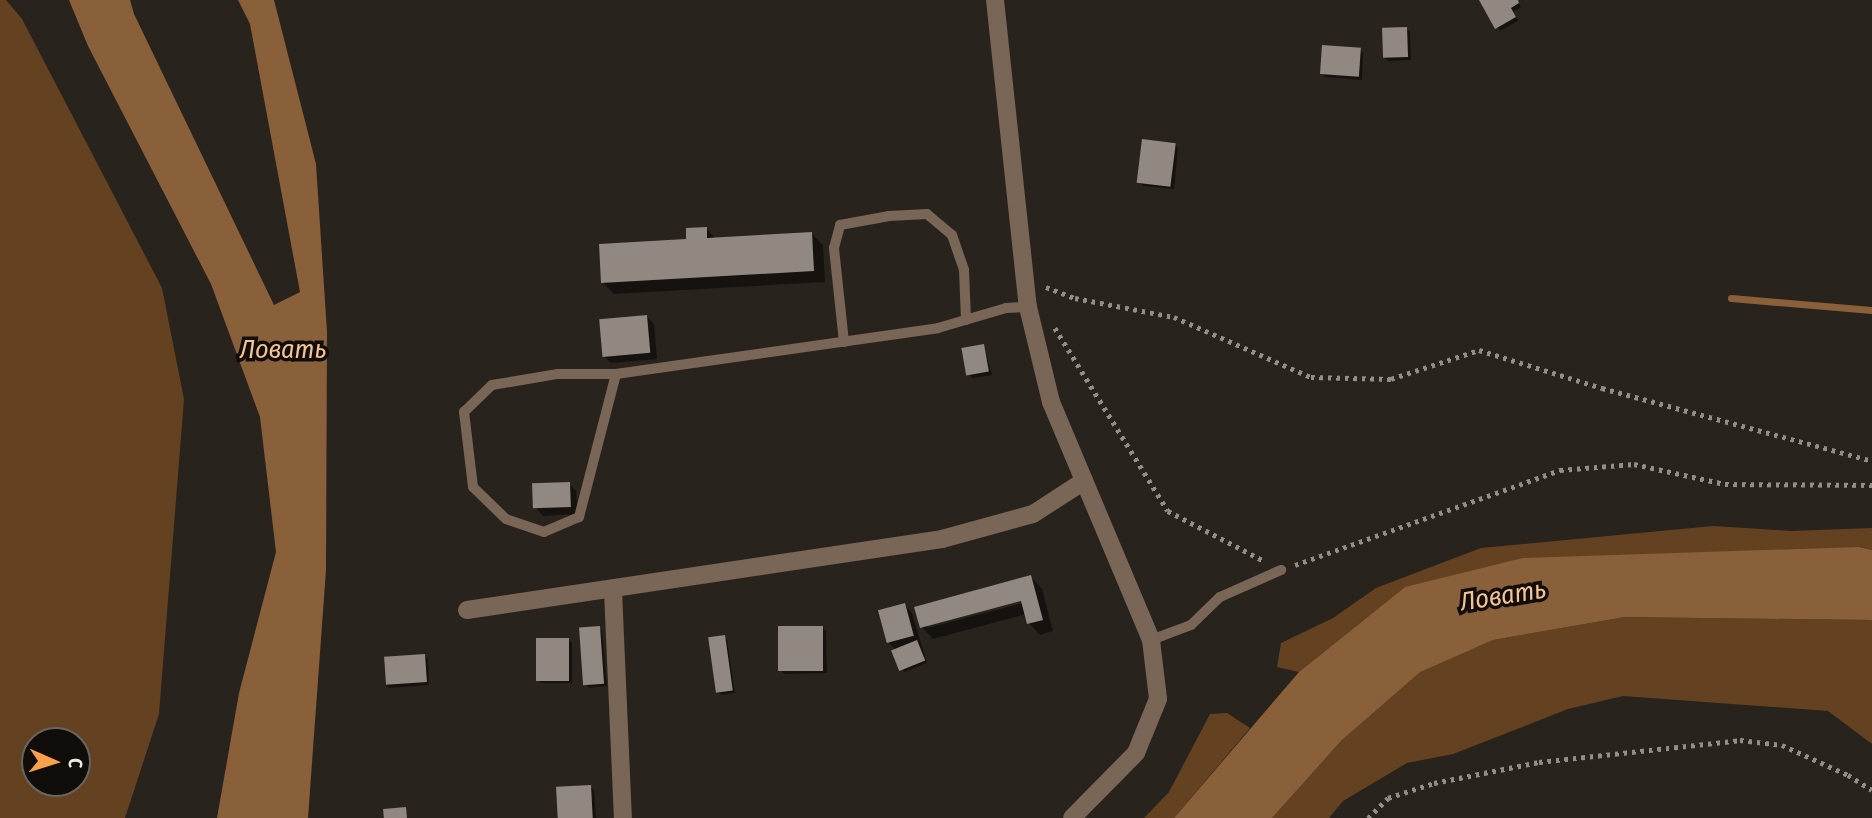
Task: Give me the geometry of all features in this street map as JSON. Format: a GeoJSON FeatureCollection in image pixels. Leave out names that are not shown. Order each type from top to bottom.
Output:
{"type":"FeatureCollection","features":[{"type":"Feature","properties":{"kind":"street"},"geometry":{"type":"LineString","coordinates":[[995,0],[1028,307],[1051,402],[1151,640],[1158,699],[1136,752],[1072,818]]}},
{"type":"Feature","properties":{"kind":"street"},"geometry":{"type":"LineString","coordinates":[[467,610],[613,591],[942,539],[1033,514],[1084,481]]}},
{"type":"Feature","properties":{"kind":"street"},"geometry":{"type":"LineString","coordinates":[[613,591],[623,818]]}},
{"type":"Feature","properties":{"kind":"lane"},"geometry":{"type":"LineString","coordinates":[[844,342],[834,248],[840,225],[889,216],[927,214],[952,235],[964,270],[965,320]]}},
{"type":"Feature","properties":{"kind":"lane"},"geometry":{"type":"LineString","coordinates":[[616,374],[579,517],[544,532],[506,519],[473,487],[464,412],[492,385],[558,374],[616,374],[844,342],[939,328],[1006,308],[1028,307]]}},
{"type":"Feature","properties":{"kind":"lane"},"geometry":{"type":"LineString","coordinates":[[1151,640],[1191,625],[1220,597],[1281,570]]}},
{"type":"Feature","properties":{"kind":"path"},"geometry":{"type":"LineString","coordinates":[[1025,279],[1075,298],[1174,317],[1311,377],[1391,379],[1479,350],[1602,388],[1872,461]]}},
{"type":"Feature","properties":{"kind":"path"},"geometry":{"type":"LineString","coordinates":[[1054,326],[1168,511],[1281,570],[1560,470],[1634,464],[1725,484],[1872,485]]}},
{"type":"Feature","properties":{"kind":"path"},"geometry":{"type":"LineString","coordinates":[[1368,818],[1388,798],[1434,783],[1539,762],[1740,740],[1782,745],[1848,775],[1872,790]]}},
{"type":"Feature","properties":{"kind":"shaded area"},"geometry":{"type":"Polygon","coordinates":[[[0,0],[6,0],[22,19],[162,288],[184,399],[159,714],[125,818],[0,818],[0,0]]]}},
{"type":"Feature","properties":{"kind":"shaded area"},"geometry":{"type":"Polygon","coordinates":[[[1713,526],[1791,531],[1872,528],[1872,550],[1859,547],[1405,587],[1299,672],[1277,667],[1281,643],[1333,618],[1376,588],[1481,548],[1713,526]]]}},
{"type":"Feature","properties":{"kind":"shaded area"},"geometry":{"type":"Polygon","coordinates":[[[1625,617],[1872,620],[1872,744],[1828,711],[1623,696],[1568,709],[1453,754],[1407,763],[1343,801],[1329,818],[1272,818],[1342,740],[1420,671],[1493,640],[1625,617]]]}},
{"type":"Feature","properties":{"kind":"shaded area"},"geometry":{"type":"Polygon","coordinates":[[[1227,713],[1250,728],[1174,818],[1144,818],[1169,792],[1210,714],[1227,713]]]}},
{"type":"Feature","properties":{"kind":"water","name":"Ловать"},"geometry":{"type":"Polygon","coordinates":[[[69,0],[130,0],[134,14],[274,305],[300,292],[250,24],[238,0],[274,0],[316,164],[327,332],[326,570],[308,818],[217,818],[239,693],[276,552],[260,417],[211,284],[88,46],[69,0]]]}},
{"type":"Feature","properties":{"kind":"water","name":"Ловать"},"geometry":{"type":"Polygon","coordinates":[[[1859,547],[1872,550],[1872,620],[1625,617],[1493,640],[1420,672],[1342,740],[1272,818],[1174,818],[1299,672],[1405,587],[1523,558],[1859,547]]]}},
{"type":"Feature","properties":{"kind":"building"},"geometry":{"type":"Polygon","coordinates":[[[1479,0],[1518,0],[1519,3],[1511,8],[1516,17],[1495,29],[1479,0]]]}},
{"type":"Feature","properties":{"kind":"building"},"geometry":{"type":"Polygon","coordinates":[[[1407,27],[1408,57],[1383,58],[1382,28],[1407,27]]]}},
{"type":"Feature","properties":{"kind":"building"},"geometry":{"type":"Polygon","coordinates":[[[1322,45],[1361,48],[1359,77],[1320,74],[1322,45]]]}},
{"type":"Feature","properties":{"kind":"building"},"geometry":{"type":"Polygon","coordinates":[[[1142,139],[1176,143],[1170,187],[1137,183],[1142,139]]]}},
{"type":"Feature","properties":{"kind":"building"},"geometry":{"type":"Polygon","coordinates":[[[707,227],[707,238],[812,232],[814,271],[601,283],[599,244],[686,239],[686,228],[707,227]]]}},
{"type":"Feature","properties":{"kind":"building"},"geometry":{"type":"Polygon","coordinates":[[[647,315],[650,353],[602,357],[599,319],[647,315]]]}},
{"type":"Feature","properties":{"kind":"building"},"geometry":{"type":"Polygon","coordinates":[[[984,344],[989,372],[966,376],[961,348],[984,344]]]}},
{"type":"Feature","properties":{"kind":"building"},"geometry":{"type":"Polygon","coordinates":[[[570,482],[571,507],[533,508],[532,483],[570,482]]]}},
{"type":"Feature","properties":{"kind":"building"},"geometry":{"type":"Polygon","coordinates":[[[1031,575],[1043,620],[1027,624],[1021,601],[920,628],[914,607],[1031,575]]]}},
{"type":"Feature","properties":{"kind":"building"},"geometry":{"type":"Polygon","coordinates":[[[905,603],[914,636],[887,643],[878,610],[905,603]]]}},
{"type":"Feature","properties":{"kind":"building"},"geometry":{"type":"Polygon","coordinates":[[[600,626],[604,684],[583,685],[579,627],[600,626]]]}},
{"type":"Feature","properties":{"kind":"building"},"geometry":{"type":"Polygon","coordinates":[[[778,626],[823,626],[823,671],[778,671],[778,626]]]}},
{"type":"Feature","properties":{"kind":"building"},"geometry":{"type":"Polygon","coordinates":[[[725,635],[733,690],[716,693],[708,637],[725,635]]]}},
{"type":"Feature","properties":{"kind":"building"},"geometry":{"type":"Polygon","coordinates":[[[536,638],[569,638],[569,681],[536,681],[536,638]]]}},
{"type":"Feature","properties":{"kind":"building"},"geometry":{"type":"Polygon","coordinates":[[[917,640],[925,660],[899,671],[891,650],[917,640]]]}},
{"type":"Feature","properties":{"kind":"building"},"geometry":{"type":"Polygon","coordinates":[[[425,654],[427,682],[386,685],[384,657],[425,654]]]}},
{"type":"Feature","properties":{"kind":"building"},"geometry":{"type":"Polygon","coordinates":[[[591,785],[593,818],[558,818],[556,787],[591,785]]]}},
{"type":"Feature","properties":{"kind":"building"},"geometry":{"type":"Polygon","coordinates":[[[406,807],[407,818],[384,818],[383,809],[406,807]]]}},
{"type":"Feature","properties":{"kind":"waterway"},"geometry":{"type":"LineString","coordinates":[[1731,298],[1872,310]]}}]}
